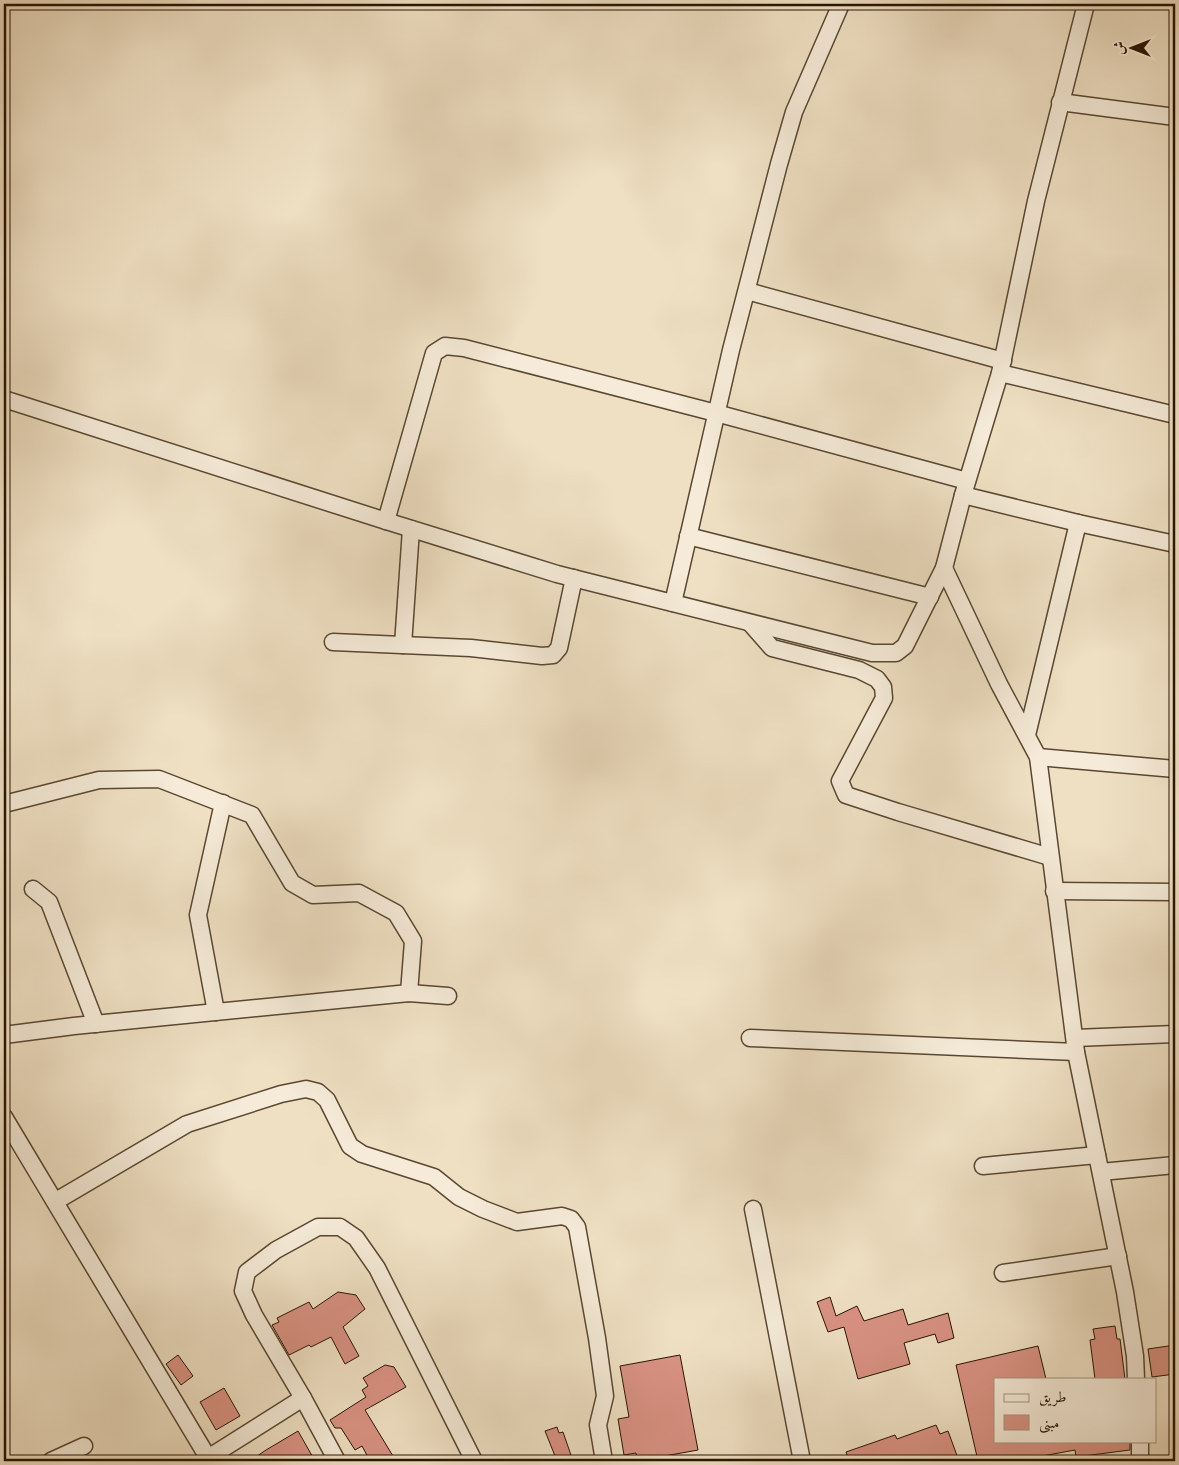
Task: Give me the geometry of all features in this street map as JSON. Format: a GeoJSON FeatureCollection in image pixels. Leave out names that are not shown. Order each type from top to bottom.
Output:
{"type":"FeatureCollection","features":[{"type":"Feature","properties":{"kind":"street"},"geometry":{"type":"LineString","coordinates":[[673,603],[716,413],[794,112],[841,4]]}},
{"type":"Feature","properties":{"kind":"street"},"geometry":{"type":"LineString","coordinates":[[4,399],[386,522],[574,578],[872,653],[896,653],[906,646],[944,568],[964,488],[1001,367],[1036,201],[1086,4]]}},
{"type":"Feature","properties":{"kind":"street"},"geometry":{"type":"LineString","coordinates":[[1060,102],[1175,117]]}},
{"type":"Feature","properties":{"kind":"street"},"geometry":{"type":"LineString","coordinates":[[747,291],[1001,367],[1175,415]]}},
{"type":"Feature","properties":{"kind":"street"},"geometry":{"type":"LineString","coordinates":[[386,522],[434,353],[445,346],[464,348],[716,413],[1078,523],[1175,544]]}},
{"type":"Feature","properties":{"kind":"street"},"geometry":{"type":"LineString","coordinates":[[1027,735],[1078,523]]}},
{"type":"Feature","properties":{"kind":"street"},"geometry":{"type":"LineString","coordinates":[[403,645],[411,529]]}},
{"type":"Feature","properties":{"kind":"street"},"geometry":{"type":"LineString","coordinates":[[688,536],[930,597]]}},
{"type":"Feature","properties":{"kind":"street"},"geometry":{"type":"LineString","coordinates":[[944,568],[998,684],[1038,757],[1075,1045],[1118,1256],[1133,1347],[1136,1378]]}},
{"type":"Feature","properties":{"kind":"street"},"geometry":{"type":"LineString","coordinates":[[333,642],[471,648],[542,656],[553,655],[559,648],[574,578]]}},
{"type":"Feature","properties":{"kind":"street"},"geometry":{"type":"LineString","coordinates":[[750,623],[772,648],[860,670],[877,679],[883,688],[884,698],[840,781],[846,795],[1050,857]]}},
{"type":"Feature","properties":{"kind":"street"},"geometry":{"type":"LineString","coordinates":[[1038,757],[1175,769]]}},
{"type":"Feature","properties":{"kind":"street"},"geometry":{"type":"LineString","coordinates":[[4,804],[99,780],[159,779],[223,802],[252,815],[292,883],[313,896],[359,893],[396,913],[413,941],[409,994]]}},
{"type":"Feature","properties":{"kind":"street"},"geometry":{"type":"LineString","coordinates":[[216,1012],[198,915],[223,802]]}},
{"type":"Feature","properties":{"kind":"street"},"geometry":{"type":"LineString","coordinates":[[33,889],[49,902],[96,1024]]}},
{"type":"Feature","properties":{"kind":"street"},"geometry":{"type":"LineString","coordinates":[[1054,891],[1175,892]]}},
{"type":"Feature","properties":{"kind":"street"},"geometry":{"type":"LineString","coordinates":[[4,1035],[96,1024],[409,994],[448,996]]}},
{"type":"Feature","properties":{"kind":"street"},"geometry":{"type":"LineString","coordinates":[[750,1038],[1075,1045],[1175,1034]]}},
{"type":"Feature","properties":{"kind":"street"},"geometry":{"type":"LineString","coordinates":[[56,1201],[187,1124],[281,1094],[306,1089],[318,1092],[327,1100],[350,1146],[362,1154],[434,1177],[459,1198],[517,1222],[562,1216],[571,1220],[577,1227],[597,1338],[605,1396],[598,1425],[604,1461]]}},
{"type":"Feature","properties":{"kind":"street"},"geometry":{"type":"LineString","coordinates":[[6,1126],[56,1201],[164,1388],[209,1460],[303,1398]]}},
{"type":"Feature","properties":{"kind":"street"},"geometry":{"type":"LineString","coordinates":[[983,1166],[1097,1155]]}},
{"type":"Feature","properties":{"kind":"street"},"geometry":{"type":"LineString","coordinates":[[1101,1172],[1175,1165]]}},
{"type":"Feature","properties":{"kind":"street"},"geometry":{"type":"LineString","coordinates":[[753,1209],[802,1461]]}},
{"type":"Feature","properties":{"kind":"street"},"geometry":{"type":"LineString","coordinates":[[337,1461],[303,1398],[254,1315],[243,1291],[247,1272],[276,1250],[318,1227],[340,1227],[356,1238],[377,1268],[474,1461]]}},
{"type":"Feature","properties":{"kind":"street"},"geometry":{"type":"LineString","coordinates":[[1003,1273],[1118,1256]]}},
{"type":"Feature","properties":{"kind":"street"},"geometry":{"type":"LineString","coordinates":[[1140,1442],[1140,1461]]}},
{"type":"Feature","properties":{"kind":"street"},"geometry":{"type":"LineString","coordinates":[[51,1461],[84,1446]]}},
{"type":"Feature","properties":{"kind":"building"},"geometry":{"type":"Polygon","coordinates":[[[338,1292],[356,1295],[365,1309],[343,1327],[359,1356],[345,1364],[331,1337],[289,1355],[272,1325],[279,1322],[277,1318],[309,1302],[313,1309],[338,1292]]]}},
{"type":"Feature","properties":{"kind":"building"},"geometry":{"type":"Polygon","coordinates":[[[830,1297],[836,1316],[857,1306],[864,1321],[903,1309],[908,1325],[948,1313],[954,1338],[938,1343],[935,1334],[904,1343],[910,1364],[858,1379],[844,1327],[828,1332],[817,1302],[830,1297]]]}},
{"type":"Feature","properties":{"kind":"building"},"geometry":{"type":"Polygon","coordinates":[[[1115,1326],[1117,1339],[1120,1339],[1125,1378],[1095,1378],[1090,1340],[1095,1339],[1093,1329],[1115,1326]]]}},
{"type":"Feature","properties":{"kind":"building"},"geometry":{"type":"Polygon","coordinates":[[[1175,1345],[1175,1374],[1152,1377],[1148,1349],[1175,1345]]]}},
{"type":"Feature","properties":{"kind":"building"},"geometry":{"type":"Polygon","coordinates":[[[1038,1346],[1046,1378],[994,1378],[994,1442],[1130,1442],[1130,1450],[1076,1457],[1075,1450],[1026,1459],[1026,1461],[978,1461],[956,1365],[1038,1346]]]}},
{"type":"Feature","properties":{"kind":"building"},"geometry":{"type":"Polygon","coordinates":[[[178,1355],[193,1376],[181,1385],[166,1364],[178,1355]]]}},
{"type":"Feature","properties":{"kind":"building"},"geometry":{"type":"Polygon","coordinates":[[[680,1355],[698,1450],[637,1461],[636,1453],[624,1455],[618,1419],[629,1417],[620,1366],[680,1355]]]}},
{"type":"Feature","properties":{"kind":"building"},"geometry":{"type":"Polygon","coordinates":[[[385,1365],[394,1367],[406,1387],[365,1410],[396,1461],[370,1461],[362,1446],[355,1450],[341,1428],[335,1428],[330,1420],[366,1397],[362,1390],[368,1386],[363,1378],[385,1365]]]}},
{"type":"Feature","properties":{"kind":"building"},"geometry":{"type":"Polygon","coordinates":[[[224,1388],[240,1416],[216,1430],[200,1402],[224,1388]]]}},
{"type":"Feature","properties":{"kind":"building"},"geometry":{"type":"Polygon","coordinates":[[[936,1425],[940,1434],[948,1431],[959,1461],[849,1461],[846,1452],[895,1435],[897,1439],[936,1425]]]}},
{"type":"Feature","properties":{"kind":"building"},"geometry":{"type":"Polygon","coordinates":[[[557,1427],[559,1433],[563,1432],[573,1461],[557,1461],[545,1431],[557,1427]]]}},
{"type":"Feature","properties":{"kind":"building"},"geometry":{"type":"Polygon","coordinates":[[[298,1431],[315,1461],[250,1461],[266,1450],[298,1431]]]}}]}
